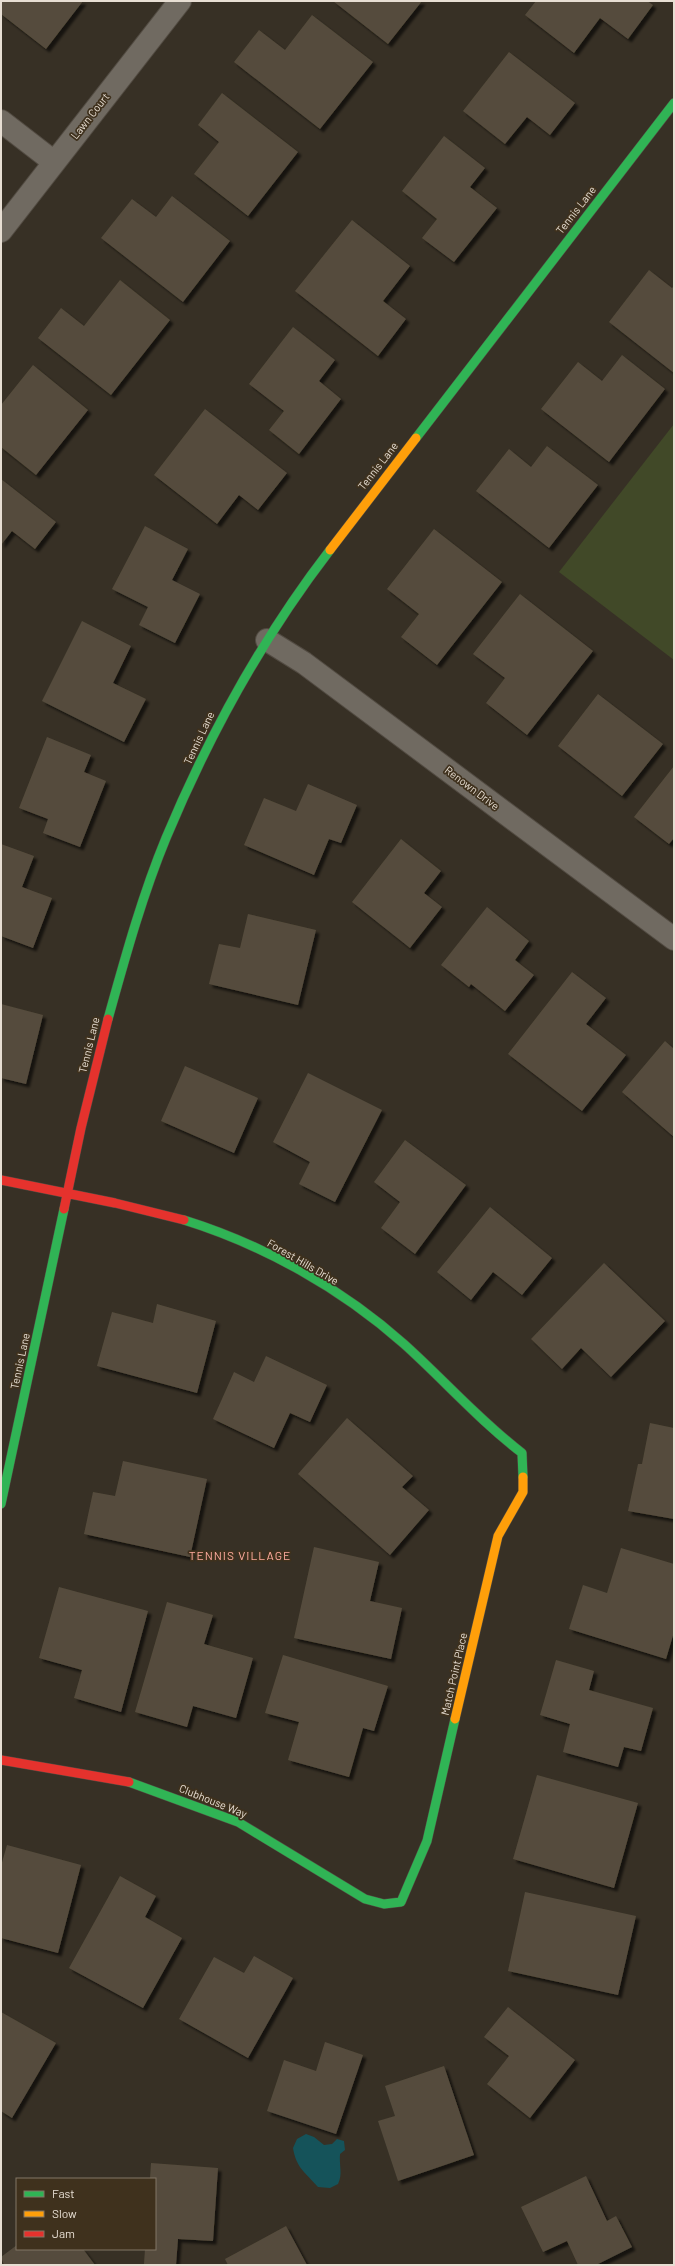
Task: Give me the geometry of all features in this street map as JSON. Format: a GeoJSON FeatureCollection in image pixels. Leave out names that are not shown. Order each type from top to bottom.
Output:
{"type":"FeatureCollection","features":[{"type":"Feature","properties":{"kind":"street","name":"Lawn Court"},"geometry":{"type":"LineString","coordinates":[[1,230],[180,1]]}},
{"type":"Feature","properties":{"kind":"street","name":"Tennis Lane"},"geometry":{"type":"LineString","coordinates":[[1,1504],[103,1037],[127,951],[166,838],[223,716],[267,640],[310,576],[356,514],[674,103]]}},
{"type":"Feature","properties":{"kind":"street"},"geometry":{"type":"LineString","coordinates":[[1,121],[54,162]]}},
{"type":"Feature","properties":{"kind":"street","name":"Renown Drive"},"geometry":{"type":"LineString","coordinates":[[267,640],[304,664],[674,939]]}},
{"type":"Feature","properties":{"kind":"street","name":"Forest Hills Drive"},"geometry":{"type":"LineString","coordinates":[[1,1180],[169,1215],[227,1235],[285,1263],[344,1300],[385,1329],[423,1362],[485,1423],[522,1453]]}},
{"type":"Feature","properties":{"kind":"street","name":"Match Point Place"},"geometry":{"type":"LineString","coordinates":[[400,1902],[427,1841],[498,1536],[523,1492],[522,1453]]}},
{"type":"Feature","properties":{"kind":"street","name":"Clubhouse Way"},"geometry":{"type":"LineString","coordinates":[[1,1760],[134,1783],[238,1822],[365,1899],[384,1904],[400,1902]]}},
{"type":"Feature","properties":{"kind":"green space"},"geometry":{"type":"Polygon","coordinates":[[[674,424],[674,660],[559,572],[674,424]]]}},
{"type":"Feature","properties":{"kind":"water"},"geometry":{"type":"Polygon","coordinates":[[[306,2134],[314,2137],[324,2145],[332,2144],[337,2139],[344,2141],[345,2150],[340,2154],[341,2173],[338,2184],[330,2188],[318,2187],[296,2161],[293,2148],[297,2139],[306,2134]]]}},
{"type":"Feature","properties":{"kind":"building"},"geometry":{"type":"Polygon","coordinates":[[[1,1],[83,1],[46,49],[1,14],[1,1]]]}},
{"type":"Feature","properties":{"kind":"building"},"geometry":{"type":"Polygon","coordinates":[[[333,1],[422,1],[388,44],[333,1]]]}},
{"type":"Feature","properties":{"kind":"building"},"geometry":{"type":"Polygon","coordinates":[[[536,1],[647,1],[653,5],[628,39],[600,18],[574,53],[525,15],[536,1]]]}},
{"type":"Feature","properties":{"kind":"building"},"geometry":{"type":"Polygon","coordinates":[[[312,15],[373,62],[320,129],[234,62],[259,30],[285,50],[312,15]]]}},
{"type":"Feature","properties":{"kind":"building"},"geometry":{"type":"Polygon","coordinates":[[[509,52],[575,103],[550,135],[527,117],[505,144],[463,111],[509,52]]]}},
{"type":"Feature","properties":{"kind":"building"},"geometry":{"type":"Polygon","coordinates":[[[222,93],[298,152],[248,216],[194,174],[219,142],[198,125],[222,93]]]}},
{"type":"Feature","properties":{"kind":"building"},"geometry":{"type":"Polygon","coordinates":[[[444,136],[485,168],[470,187],[497,208],[454,262],[422,238],[437,219],[402,191],[444,136]]]}},
{"type":"Feature","properties":{"kind":"building"},"geometry":{"type":"Polygon","coordinates":[[[172,196],[230,241],[183,302],[101,238],[132,199],[156,217],[172,196]]]}},
{"type":"Feature","properties":{"kind":"building"},"geometry":{"type":"Polygon","coordinates":[[[352,220],[410,266],[383,301],[406,319],[378,356],[295,291],[352,220]]]}},
{"type":"Feature","properties":{"kind":"building"},"geometry":{"type":"Polygon","coordinates":[[[649,270],[672,288],[674,286],[674,373],[609,322],[649,270]]]}},
{"type":"Feature","properties":{"kind":"building"},"geometry":{"type":"Polygon","coordinates":[[[120,280],[170,320],[111,395],[38,338],[61,308],[84,326],[120,280]]]}},
{"type":"Feature","properties":{"kind":"building"},"geometry":{"type":"Polygon","coordinates":[[[293,327],[335,360],[319,381],[341,399],[299,454],[269,430],[284,411],[249,384],[293,327]]]}},
{"type":"Feature","properties":{"kind":"building"},"geometry":{"type":"Polygon","coordinates":[[[622,355],[665,389],[609,462],[541,409],[578,362],[602,381],[622,355]]]}},
{"type":"Feature","properties":{"kind":"building"},"geometry":{"type":"Polygon","coordinates":[[[33,365],[88,410],[36,475],[1,447],[1,405],[33,365]]]}},
{"type":"Feature","properties":{"kind":"building"},"geometry":{"type":"Polygon","coordinates":[[[205,409],[287,473],[258,510],[239,495],[217,524],[154,475],[205,409]]]}},
{"type":"Feature","properties":{"kind":"building"},"geometry":{"type":"Polygon","coordinates":[[[547,446],[598,485],[549,548],[476,491],[509,449],[531,467],[547,446]]]}},
{"type":"Feature","properties":{"kind":"building"},"geometry":{"type":"Polygon","coordinates":[[[1,479],[56,522],[35,549],[12,531],[1,545],[1,479]]]}},
{"type":"Feature","properties":{"kind":"building"},"geometry":{"type":"Polygon","coordinates":[[[145,526],[188,549],[172,580],[200,594],[175,643],[139,625],[148,607],[112,589],[145,526]]]}},
{"type":"Feature","properties":{"kind":"building"},"geometry":{"type":"Polygon","coordinates":[[[434,529],[502,582],[437,665],[401,637],[419,614],[387,589],[434,529]]]}},
{"type":"Feature","properties":{"kind":"building"},"geometry":{"type":"Polygon","coordinates":[[[520,594],[593,651],[527,735],[486,703],[505,678],[473,654],[520,594]]]}},
{"type":"Feature","properties":{"kind":"building"},"geometry":{"type":"Polygon","coordinates":[[[82,621],[131,646],[113,683],[146,699],[124,742],[42,701],[82,621]]]}},
{"type":"Feature","properties":{"kind":"building"},"geometry":{"type":"Polygon","coordinates":[[[598,694],[663,744],[622,796],[558,746],[598,694]]]}},
{"type":"Feature","properties":{"kind":"building"},"geometry":{"type":"Polygon","coordinates":[[[47,737],[91,755],[84,772],[106,781],[80,847],[43,833],[48,819],[19,808],[47,737]]]}},
{"type":"Feature","properties":{"kind":"building"},"geometry":{"type":"Polygon","coordinates":[[[674,766],[674,838],[669,844],[634,817],[674,766]]]}},
{"type":"Feature","properties":{"kind":"building"},"geometry":{"type":"Polygon","coordinates":[[[308,784],[357,805],[341,843],[329,839],[314,875],[244,845],[264,798],[296,811],[308,784]]]}},
{"type":"Feature","properties":{"kind":"building"},"geometry":{"type":"Polygon","coordinates":[[[401,839],[441,871],[424,893],[442,907],[410,948],[352,902],[401,839]]]}},
{"type":"Feature","properties":{"kind":"building"},"geometry":{"type":"Polygon","coordinates":[[[1,844],[34,856],[22,887],[52,898],[33,948],[1,936],[1,844]]]}},
{"type":"Feature","properties":{"kind":"building"},"geometry":{"type":"Polygon","coordinates":[[[487,907],[529,941],[515,960],[534,975],[505,1011],[471,984],[469,987],[441,965],[487,907]]]}},
{"type":"Feature","properties":{"kind":"building"},"geometry":{"type":"Polygon","coordinates":[[[248,914],[316,930],[298,1005],[209,984],[219,944],[240,948],[248,914]]]}},
{"type":"Feature","properties":{"kind":"building"},"geometry":{"type":"Polygon","coordinates":[[[572,972],[606,998],[586,1024],[626,1055],[582,1111],[508,1054],[572,972]]]}},
{"type":"Feature","properties":{"kind":"building"},"geometry":{"type":"Polygon","coordinates":[[[1,1004],[43,1015],[26,1084],[1,1078],[1,1004]]]}},
{"type":"Feature","properties":{"kind":"building"},"geometry":{"type":"Polygon","coordinates":[[[665,1041],[674,1049],[674,1137],[622,1092],[665,1041]]]}},
{"type":"Feature","properties":{"kind":"building"},"geometry":{"type":"Polygon","coordinates":[[[185,1066],[258,1098],[234,1153],[161,1121],[185,1066]]]}},
{"type":"Feature","properties":{"kind":"building"},"geometry":{"type":"Polygon","coordinates":[[[308,1073],[382,1110],[335,1202],[299,1184],[310,1162],[273,1142],[308,1073]]]}},
{"type":"Feature","properties":{"kind":"building"},"geometry":{"type":"Polygon","coordinates":[[[405,1140],[466,1185],[415,1254],[381,1228],[400,1202],[374,1182],[405,1140]]]}},
{"type":"Feature","properties":{"kind":"building"},"geometry":{"type":"Polygon","coordinates":[[[490,1207],[552,1258],[522,1295],[493,1272],[471,1300],[437,1272],[490,1207]]]}},
{"type":"Feature","properties":{"kind":"building"},"geometry":{"type":"Polygon","coordinates":[[[604,1263],[665,1321],[611,1377],[581,1348],[562,1369],[531,1339],[604,1263]]]}},
{"type":"Feature","properties":{"kind":"building"},"geometry":{"type":"Polygon","coordinates":[[[157,1304],[216,1321],[197,1393],[97,1366],[112,1312],[153,1323],[157,1304]]]}},
{"type":"Feature","properties":{"kind":"building"},"geometry":{"type":"Polygon","coordinates":[[[266,1356],[327,1385],[310,1422],[290,1413],[274,1448],[213,1419],[234,1372],[254,1382],[266,1356]]]}},
{"type":"Feature","properties":{"kind":"building"},"geometry":{"type":"Polygon","coordinates":[[[347,1418],[413,1476],[402,1487],[429,1510],[390,1555],[298,1474],[347,1418]]]}},
{"type":"Feature","properties":{"kind":"building"},"geometry":{"type":"Polygon","coordinates":[[[650,1423],[674,1428],[674,1519],[628,1511],[638,1464],[642,1464],[650,1423]]]}},
{"type":"Feature","properties":{"kind":"building"},"geometry":{"type":"Polygon","coordinates":[[[123,1461],[207,1479],[190,1557],[84,1534],[93,1492],[115,1496],[123,1461]]]}},
{"type":"Feature","properties":{"kind":"building"},"geometry":{"type":"Polygon","coordinates":[[[314,1547],[379,1562],[370,1601],[402,1608],[391,1659],[294,1638],[314,1547]]]}},
{"type":"Feature","properties":{"kind":"building"},"geometry":{"type":"Polygon","coordinates":[[[621,1548],[674,1564],[674,1632],[666,1659],[569,1629],[583,1585],[607,1593],[621,1548]]]}},
{"type":"Feature","properties":{"kind":"building"},"geometry":{"type":"Polygon","coordinates":[[[59,1587],[148,1611],[121,1712],[74,1698],[82,1670],[39,1658],[59,1587]]]}},
{"type":"Feature","properties":{"kind":"building"},"geometry":{"type":"Polygon","coordinates":[[[167,1602],[213,1615],[204,1644],[253,1658],[236,1718],[193,1706],[187,1727],[135,1712],[167,1602]]]}},
{"type":"Feature","properties":{"kind":"building"},"geometry":{"type":"Polygon","coordinates":[[[283,1655],[388,1686],[374,1731],[363,1728],[349,1777],[288,1760],[299,1722],[265,1713],[283,1655]]]}},
{"type":"Feature","properties":{"kind":"building"},"geometry":{"type":"Polygon","coordinates":[[[556,1660],[594,1671],[589,1690],[653,1708],[641,1751],[624,1747],[618,1767],[563,1752],[570,1724],[540,1715],[556,1660]]]}},
{"type":"Feature","properties":{"kind":"building"},"geometry":{"type":"Polygon","coordinates":[[[537,1775],[638,1803],[614,1888],[513,1859],[537,1775]]]}},
{"type":"Feature","properties":{"kind":"building"},"geometry":{"type":"Polygon","coordinates":[[[7,1845],[81,1865],[58,1953],[1,1938],[1,1866],[7,1845]]]}},
{"type":"Feature","properties":{"kind":"building"},"geometry":{"type":"Polygon","coordinates":[[[120,1876],[156,1896],[145,1917],[182,1938],[143,2008],[69,1968],[120,1876]]]}},
{"type":"Feature","properties":{"kind":"building"},"geometry":{"type":"Polygon","coordinates":[[[525,1892],[636,1916],[618,1995],[508,1971],[525,1892]]]}},
{"type":"Feature","properties":{"kind":"building"},"geometry":{"type":"Polygon","coordinates":[[[254,1956],[293,1978],[248,2058],[179,2019],[214,1957],[244,1973],[254,1956]]]}},
{"type":"Feature","properties":{"kind":"building"},"geometry":{"type":"Polygon","coordinates":[[[508,2007],[575,2060],[530,2118],[487,2084],[509,2056],[484,2037],[508,2007]]]}},
{"type":"Feature","properties":{"kind":"building"},"geometry":{"type":"Polygon","coordinates":[[[1,2012],[56,2043],[12,2118],[1,2111],[1,2012]]]}},
{"type":"Feature","properties":{"kind":"building"},"geometry":{"type":"Polygon","coordinates":[[[325,2042],[363,2055],[336,2134],[267,2111],[284,2060],[316,2071],[325,2042]]]}},
{"type":"Feature","properties":{"kind":"building"},"geometry":{"type":"Polygon","coordinates":[[[444,2066],[474,2155],[398,2181],[378,2121],[395,2116],[385,2086],[444,2066]]]}},
{"type":"Feature","properties":{"kind":"building"},"geometry":{"type":"Polygon","coordinates":[[[151,2163],[218,2168],[213,2241],[178,2239],[176,2265],[144,2264],[145,2250],[156,2250],[156,2178],[150,2178],[151,2163]]]}},
{"type":"Feature","properties":{"kind":"building"},"geometry":{"type":"Polygon","coordinates":[[[586,2176],[607,2221],[616,2216],[632,2247],[596,2265],[578,2265],[567,2241],[543,2252],[521,2207],[586,2176]]]}},
{"type":"Feature","properties":{"kind":"building"},"geometry":{"type":"Polygon","coordinates":[[[286,2226],[307,2265],[228,2265],[225,2259],[286,2226]]]}},
{"type":"Feature","properties":{"kind":"building"},"geometry":{"type":"Polygon","coordinates":[[[16,2246],[16,2250],[84,2250],[95,2265],[4,2265],[1,2257],[16,2246]]]}},
{"type":"Feature","properties":{"kind":"traffic: fast"},"geometry":{"type":"LineString","coordinates":[[416,438],[674,103]]}},
{"type":"Feature","properties":{"kind":"traffic: fast"},"geometry":{"type":"LineString","coordinates":[[108,1019],[127,950],[149,882],[166,838],[200,762],[260,652],[305,583],[330,550]]}},
{"type":"Feature","properties":{"kind":"traffic: fast"},"geometry":{"type":"LineString","coordinates":[[1,1504],[64,1209]]}},
{"type":"Feature","properties":{"kind":"traffic: fast"},"geometry":{"type":"LineString","coordinates":[[184,1220],[214,1230],[272,1255],[328,1287],[380,1324],[404,1344],[491,1427],[522,1453],[523,1477]]}},
{"type":"Feature","properties":{"kind":"traffic: fast"},"geometry":{"type":"LineString","coordinates":[[129,1782],[238,1822],[365,1899],[384,1904],[401,1902],[427,1841],[455,1719]]}},
{"type":"Feature","properties":{"kind":"traffic: slow"},"geometry":{"type":"LineString","coordinates":[[330,550],[416,438]]}},
{"type":"Feature","properties":{"kind":"traffic: slow"},"geometry":{"type":"LineString","coordinates":[[455,1719],[498,1536],[523,1492],[523,1477]]}},
{"type":"Feature","properties":{"kind":"traffic: jam"},"geometry":{"type":"LineString","coordinates":[[64,1209],[81,1128],[108,1019]]}},
{"type":"Feature","properties":{"kind":"traffic: jam"},"geometry":{"type":"LineString","coordinates":[[1,1180],[115,1203],[184,1220]]}},
{"type":"Feature","properties":{"kind":"traffic: jam"},"geometry":{"type":"LineString","coordinates":[[1,1760],[129,1782]]}},
{"type":"Feature","properties":{"kind":"district","name":"TENNIS VILLAGE"},"geometry":{"type":"Point","coordinates":[240,1556]}}]}
